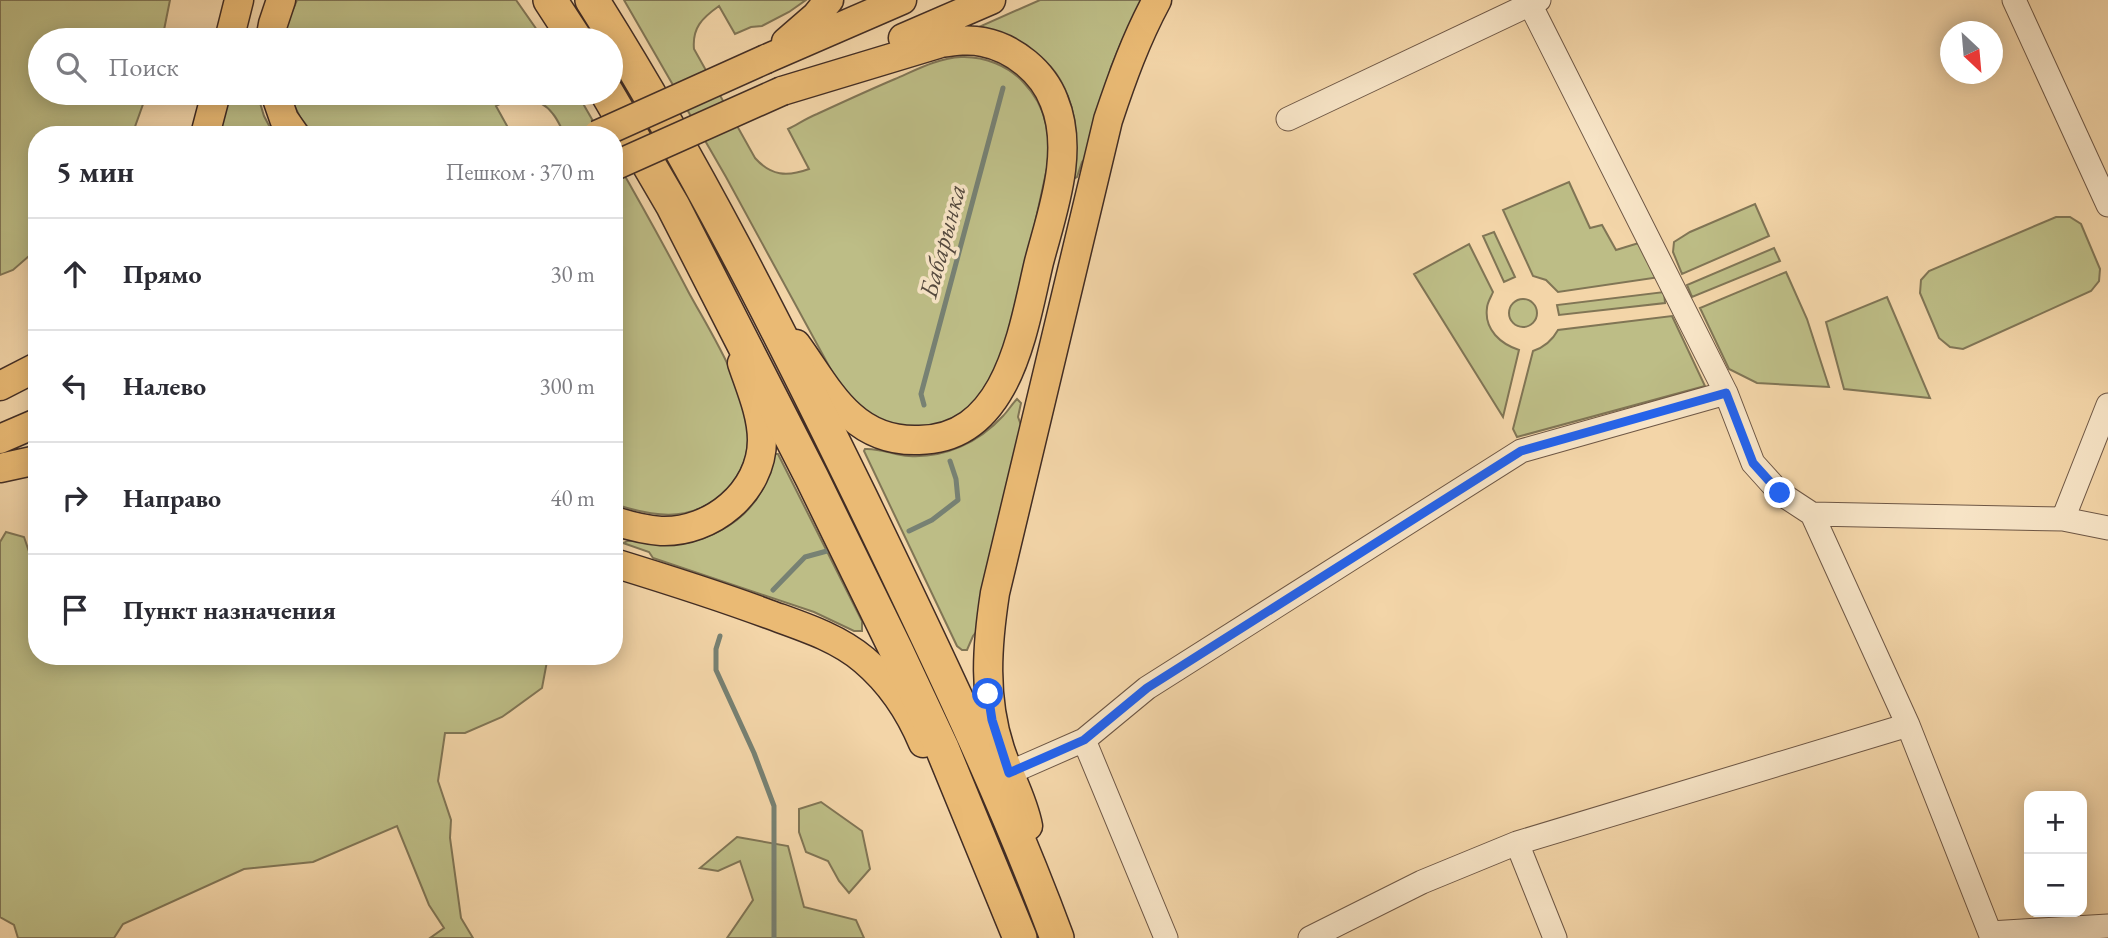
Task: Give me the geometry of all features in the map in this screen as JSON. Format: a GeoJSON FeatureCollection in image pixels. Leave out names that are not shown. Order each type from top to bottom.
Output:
{"type":"FeatureCollection","features":[{"type":"Feature","properties":{"kind":"highway"},"geometry":{"type":"LineString","coordinates":[[550,0],[567,28]]}},
{"type":"Feature","properties":{"kind":"highway"},"geometry":{"type":"LineString","coordinates":[[592,0],[610,28]]}},
{"type":"Feature","properties":{"kind":"highway"},"geometry":{"type":"LineString","coordinates":[[623,50],[703,187],[758,292],[940,661],[974,733],[1057,938]]}},
{"type":"Feature","properties":{"kind":"highway"},"geometry":{"type":"LineString","coordinates":[[614,105],[673,206],[812,478],[931,724],[1020,938]]}},
{"type":"Feature","properties":{"kind":"main road"},"geometry":{"type":"LineString","coordinates":[[232,28],[239,0]]}},
{"type":"Feature","properties":{"kind":"main road"},"geometry":{"type":"LineString","coordinates":[[272,28],[281,0]]}},
{"type":"Feature","properties":{"kind":"main road"},"geometry":{"type":"LineString","coordinates":[[537,0],[563,28]]}},
{"type":"Feature","properties":{"kind":"main road"},"geometry":{"type":"LineString","coordinates":[[604,0],[613,28]]}},
{"type":"Feature","properties":{"kind":"main road"},"geometry":{"type":"LineString","coordinates":[[766,59],[816,16],[829,0]]}},
{"type":"Feature","properties":{"kind":"main road"},"geometry":{"type":"LineString","coordinates":[[617,126],[902,0]]}},
{"type":"Feature","properties":{"kind":"main road"},"geometry":{"type":"LineString","coordinates":[[623,162],[991,0]]}},
{"type":"Feature","properties":{"kind":"main road"},"geometry":{"type":"LineString","coordinates":[[1038,887],[1027,821],[992,720],[988,694],[989,638],[995,593],[1108,120],[1126,64],[1157,0]]}},
{"type":"Feature","properties":{"kind":"main road"},"geometry":{"type":"LineString","coordinates":[[758,292],[838,403],[863,426],[885,436],[908,440],[940,438],[957,432],[987,409],[1012,366],[1057,191],[1062,157],[1060,118],[1054,98],[1042,80],[1019,57],[983,42],[941,43],[782,91]]}},
{"type":"Feature","properties":{"kind":"main road"},"geometry":{"type":"LineString","coordinates":[[207,126],[213,105]]}},
{"type":"Feature","properties":{"kind":"main road"},"geometry":{"type":"LineString","coordinates":[[279,105],[289,126]]}},
{"type":"Feature","properties":{"kind":"main road"},"geometry":{"type":"LineString","coordinates":[[623,524],[639,529],[683,530],[717,516],[735,503],[747,488],[761,453],[762,438],[725,306]]}},
{"type":"Feature","properties":{"kind":"main road"},"geometry":{"type":"LineString","coordinates":[[0,386],[28,372]]}},
{"type":"Feature","properties":{"kind":"main road"},"geometry":{"type":"LineString","coordinates":[[0,401],[28,390]]}},
{"type":"Feature","properties":{"kind":"main road"},"geometry":{"type":"LineString","coordinates":[[0,439],[28,427]]}},
{"type":"Feature","properties":{"kind":"main road"},"geometry":{"type":"LineString","coordinates":[[0,468],[28,462]]}},
{"type":"Feature","properties":{"kind":"main road"},"geometry":{"type":"LineString","coordinates":[[623,566],[701,589],[807,628],[834,640],[863,659],[881,676],[903,705],[920,736],[972,854],[1007,904]]}},
{"type":"Feature","properties":{"kind":"street"},"geometry":{"type":"LineString","coordinates":[[2014,0],[2108,205]]}},
{"type":"Feature","properties":{"kind":"street"},"geometry":{"type":"LineString","coordinates":[[1288,119],[1534,2],[1726,393],[1753,463],[1780,493],[1812,513],[2063,519],[2108,528]]}},
{"type":"Feature","properties":{"kind":"street"},"geometry":{"type":"LineString","coordinates":[[1009,773],[1084,740],[1147,688],[1521,451],[1726,393]]}},
{"type":"Feature","properties":{"kind":"street"},"geometry":{"type":"LineString","coordinates":[[2063,519],[2108,405]]}},
{"type":"Feature","properties":{"kind":"street"},"geometry":{"type":"LineString","coordinates":[[1812,513],[1908,725],[1990,933],[2108,926]]}},
{"type":"Feature","properties":{"kind":"street"},"geometry":{"type":"LineString","coordinates":[[1310,938],[1422,882],[1517,843],[1908,725]]}},
{"type":"Feature","properties":{"kind":"street"},"geometry":{"type":"LineString","coordinates":[[1084,740],[1166,938]]}},
{"type":"Feature","properties":{"kind":"street"},"geometry":{"type":"LineString","coordinates":[[1517,843],[1555,938]]}},
{"type":"Feature","properties":{"kind":"green space"},"geometry":{"type":"Polygon","coordinates":[[[0,0],[170,0],[164,28],[28,28],[28,105],[143,105],[135,126],[28,126],[28,257],[13,270],[0,275],[0,0]]]}},
{"type":"Feature","properties":{"kind":"green space"},"geometry":{"type":"Polygon","coordinates":[[[297,0],[516,0],[536,28],[287,28],[297,0]]]}},
{"type":"Feature","properties":{"kind":"green space"},"geometry":{"type":"Polygon","coordinates":[[[624,0],[806,0],[762,26],[751,27],[735,34],[719,6],[703,19],[695,35],[694,49],[755,158],[767,168],[780,173],[809,169],[788,129],[927,65],[952,58],[978,58],[1004,67],[1032,92],[1046,122],[1047,168],[1004,355],[973,407],[945,424],[911,430],[872,418],[848,396],[624,0]]]}},
{"type":"Feature","properties":{"kind":"green space"},"geometry":{"type":"Polygon","coordinates":[[[1040,0],[1144,0],[1111,67],[1087,157],[1082,162],[1077,177],[1073,179],[1075,125],[1065,90],[1057,75],[1030,49],[981,26],[1040,0]]]}},
{"type":"Feature","properties":{"kind":"green space"},"geometry":{"type":"Polygon","coordinates":[[[226,105],[261,105],[269,126],[221,126],[226,105]]]}},
{"type":"Feature","properties":{"kind":"green space"},"geometry":{"type":"Polygon","coordinates":[[[294,105],[498,105],[507,126],[307,126],[294,105]]]}},
{"type":"Feature","properties":{"kind":"green space"},"geometry":{"type":"Polygon","coordinates":[[[543,105],[584,105],[596,126],[560,126],[543,105]]]}},
{"type":"Feature","properties":{"kind":"green space"},"geometry":{"type":"Polygon","coordinates":[[[623,173],[728,364],[747,421],[748,440],[743,464],[726,491],[708,505],[682,514],[642,512],[623,507],[623,173]]]}},
{"type":"Feature","properties":{"kind":"green space"},"geometry":{"type":"Polygon","coordinates":[[[1569,182],[1590,228],[1602,225],[1616,250],[1642,242],[1660,277],[1558,292],[1546,280],[1533,276],[1503,210],[1569,182]]]}},
{"type":"Feature","properties":{"kind":"green space"},"geometry":{"type":"Polygon","coordinates":[[[1755,204],[1769,236],[1682,274],[1673,252],[1674,242],[1690,232],[1755,204]]]}},
{"type":"Feature","properties":{"kind":"green space"},"geometry":{"type":"Polygon","coordinates":[[[2056,217],[2070,217],[2081,224],[2100,269],[2099,281],[2091,291],[1963,349],[1950,347],[1939,338],[1920,293],[1921,280],[1929,271],[2056,217]]]}},
{"type":"Feature","properties":{"kind":"green space"},"geometry":{"type":"Polygon","coordinates":[[[1494,232],[1515,277],[1504,282],[1483,236],[1494,232]]]}},
{"type":"Feature","properties":{"kind":"green space"},"geometry":{"type":"Polygon","coordinates":[[[1469,244],[1493,292],[1487,308],[1488,323],[1500,340],[1519,350],[1503,417],[1414,274],[1469,244]]]}},
{"type":"Feature","properties":{"kind":"green space"},"geometry":{"type":"Polygon","coordinates":[[[1774,248],[1780,261],[1692,297],[1687,285],[1774,248]]]}},
{"type":"Feature","properties":{"kind":"green space"},"geometry":{"type":"Polygon","coordinates":[[[1786,272],[1807,319],[1829,387],[1757,383],[1729,369],[1700,308],[1786,272]]]}},
{"type":"Feature","properties":{"kind":"green space"},"geometry":{"type":"Polygon","coordinates":[[[1664,292],[1665,303],[1559,315],[1557,305],[1664,292]]]}},
{"type":"Feature","properties":{"kind":"green space"},"geometry":{"type":"Polygon","coordinates":[[[1887,297],[1930,398],[1844,389],[1826,322],[1887,297]]]}},
{"type":"Feature","properties":{"kind":"green space"},"geometry":{"type":"Polygon","coordinates":[[[1523,299],[1533,303],[1537,313],[1533,323],[1523,327],[1513,323],[1509,313],[1513,303],[1523,299]]]}},
{"type":"Feature","properties":{"kind":"green space"},"geometry":{"type":"Polygon","coordinates":[[[1672,316],[1705,386],[1517,437],[1513,429],[1533,351],[1548,343],[1558,330],[1672,316]]]}},
{"type":"Feature","properties":{"kind":"green space"},"geometry":{"type":"Polygon","coordinates":[[[1017,399],[1021,403],[1018,417],[1021,425],[977,631],[967,650],[962,650],[957,646],[864,451],[922,456],[960,447],[993,426],[1017,399]]]}},
{"type":"Feature","properties":{"kind":"green space"},"geometry":{"type":"Polygon","coordinates":[[[775,454],[778,454],[862,621],[862,631],[854,631],[814,612],[653,558],[649,552],[623,543],[636,541],[660,545],[675,544],[705,538],[719,531],[744,514],[754,503],[764,486],[775,454]]]}},
{"type":"Feature","properties":{"kind":"green space"},"geometry":{"type":"Polygon","coordinates":[[[6,532],[24,537],[28,549],[28,665],[546,665],[542,688],[502,717],[465,733],[445,733],[438,781],[451,820],[450,838],[461,918],[473,938],[430,938],[444,928],[429,905],[397,826],[313,862],[244,869],[123,924],[114,938],[18,938],[14,925],[0,917],[0,542],[6,532]]]}},
{"type":"Feature","properties":{"kind":"green space"},"geometry":{"type":"Polygon","coordinates":[[[821,802],[862,831],[870,869],[849,893],[828,861],[806,852],[799,832],[799,809],[821,802]]]}},
{"type":"Feature","properties":{"kind":"green space"},"geometry":{"type":"Polygon","coordinates":[[[737,837],[788,846],[804,907],[856,920],[864,938],[727,938],[753,900],[740,861],[718,871],[700,868],[737,837]]]}},
{"type":"Feature","properties":{"kind":"waterway","name":"Бабарынка"},"geometry":{"type":"LineString","coordinates":[[924,405],[921,394],[1003,88]]}},
{"type":"Feature","properties":{"kind":"waterway","name":"Бабарынка"},"geometry":{"type":"LineString","coordinates":[[909,531],[932,520],[958,500],[956,479],[950,461]]}},
{"type":"Feature","properties":{"kind":"waterway","name":"Бабарынка"},"geometry":{"type":"LineString","coordinates":[[773,590],[805,557],[827,551]]}},
{"type":"Feature","properties":{"kind":"waterway","name":"Бабарынка"},"geometry":{"type":"LineString","coordinates":[[720,636],[716,649],[716,670],[754,753],[774,806],[774,938]]}},
{"type":"Feature","properties":{"kind":"route"},"geometry":{"type":"LineString","coordinates":[[988,694],[992,720],[1009,773],[1084,740],[1147,688],[1521,451],[1726,393],[1753,463],[1780,493]]}}]}
